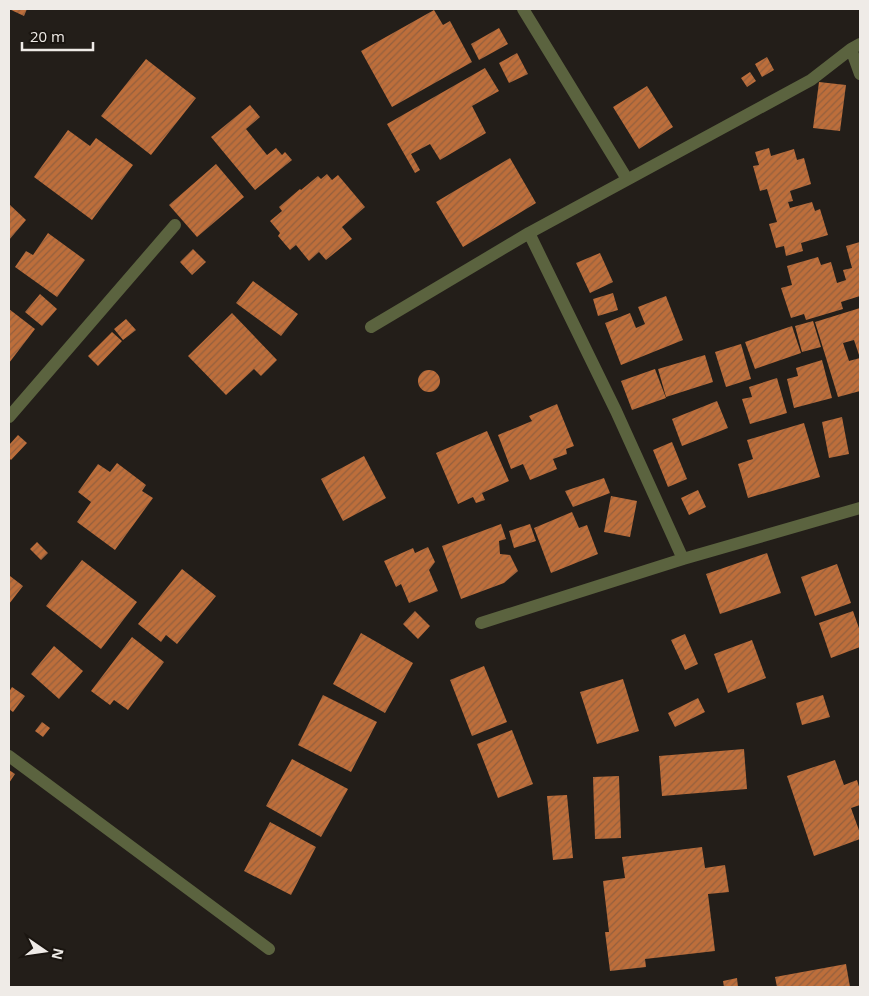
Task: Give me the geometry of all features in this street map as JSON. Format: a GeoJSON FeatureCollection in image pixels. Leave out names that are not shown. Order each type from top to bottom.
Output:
{"type":"FeatureCollection","features":[{"type":"Feature","properties":{"kind":"street"},"geometry":{"type":"LineString","coordinates":[[523,9],[627,179]]}},
{"type":"Feature","properties":{"kind":"street"},"geometry":{"type":"LineString","coordinates":[[371,327],[528,233],[812,80],[856,47],[860,74]]}},
{"type":"Feature","properties":{"kind":"street"},"geometry":{"type":"LineString","coordinates":[[9,417],[175,225]]}},
{"type":"Feature","properties":{"kind":"street"},"geometry":{"type":"LineString","coordinates":[[528,233],[616,411],[683,559]]}},
{"type":"Feature","properties":{"kind":"street"},"geometry":{"type":"LineString","coordinates":[[481,623],[683,559],[860,508]]}},
{"type":"Feature","properties":{"kind":"street"},"geometry":{"type":"LineString","coordinates":[[9,756],[269,950]]}},
{"type":"Feature","properties":{"kind":"building"},"geometry":{"type":"Polygon","coordinates":[[[9,9],[27,9],[24,16],[9,9]]]}},
{"type":"Feature","properties":{"kind":"building"},"geometry":{"type":"Polygon","coordinates":[[[434,10],[443,25],[450,21],[472,62],[392,107],[361,51],[434,10]]]}},
{"type":"Feature","properties":{"kind":"building"},"geometry":{"type":"Polygon","coordinates":[[[499,28],[508,44],[479,60],[471,44],[499,28]]]}},
{"type":"Feature","properties":{"kind":"building"},"geometry":{"type":"Polygon","coordinates":[[[517,53],[528,74],[509,83],[499,63],[517,53]]]}},
{"type":"Feature","properties":{"kind":"building"},"geometry":{"type":"Polygon","coordinates":[[[767,57],[774,70],[762,77],[755,64],[767,57]]]}},
{"type":"Feature","properties":{"kind":"building"},"geometry":{"type":"Polygon","coordinates":[[[146,59],[196,98],[151,155],[101,116],[146,59]]]}},
{"type":"Feature","properties":{"kind":"building"},"geometry":{"type":"Polygon","coordinates":[[[485,68],[499,91],[472,106],[486,133],[440,160],[430,144],[411,154],[420,170],[415,173],[387,124],[485,68]]]}},
{"type":"Feature","properties":{"kind":"building"},"geometry":{"type":"Polygon","coordinates":[[[750,72],[756,81],[747,87],[741,78],[750,72]]]}},
{"type":"Feature","properties":{"kind":"building"},"geometry":{"type":"Polygon","coordinates":[[[819,82],[846,85],[840,131],[813,128],[819,82]]]}},
{"type":"Feature","properties":{"kind":"building"},"geometry":{"type":"Polygon","coordinates":[[[647,86],[673,127],[639,149],[613,107],[647,86]]]}},
{"type":"Feature","properties":{"kind":"building"},"geometry":{"type":"Polygon","coordinates":[[[250,105],[260,117],[246,129],[267,155],[276,148],[282,155],[285,152],[292,160],[255,190],[211,137],[250,105]]]}},
{"type":"Feature","properties":{"kind":"building"},"geometry":{"type":"Polygon","coordinates":[[[68,130],[90,146],[96,138],[133,165],[92,220],[34,177],[68,130]]]}},
{"type":"Feature","properties":{"kind":"building"},"geometry":{"type":"Polygon","coordinates":[[[769,148],[771,156],[794,149],[797,160],[804,158],[811,184],[790,191],[793,201],[788,202],[790,208],[812,202],[815,211],[820,209],[828,235],[801,243],[803,251],[786,256],[784,246],[776,248],[769,224],[777,222],[767,189],[760,191],[753,166],[759,165],[755,152],[769,148]]]}},
{"type":"Feature","properties":{"kind":"building"},"geometry":{"type":"Polygon","coordinates":[[[510,158],[536,203],[463,247],[436,202],[510,158]]]}},
{"type":"Feature","properties":{"kind":"building"},"geometry":{"type":"Polygon","coordinates":[[[216,164],[244,197],[197,237],[169,205],[216,164]]]}},
{"type":"Feature","properties":{"kind":"building"},"geometry":{"type":"Polygon","coordinates":[[[327,174],[332,180],[338,175],[365,207],[342,227],[352,239],[326,260],[319,252],[309,261],[296,245],[290,250],[278,236],[280,233],[270,221],[282,211],[279,207],[300,189],[318,176],[321,179],[327,174]]]}},
{"type":"Feature","properties":{"kind":"building"},"geometry":{"type":"Polygon","coordinates":[[[9,204],[26,220],[9,240],[9,204]]]}},
{"type":"Feature","properties":{"kind":"building"},"geometry":{"type":"Polygon","coordinates":[[[48,233],[85,260],[57,297],[15,267],[26,251],[33,255],[48,233]]]}},
{"type":"Feature","properties":{"kind":"building"},"geometry":{"type":"Polygon","coordinates":[[[860,242],[860,296],[841,302],[843,309],[806,320],[804,314],[791,318],[781,288],[792,285],[787,266],[818,257],[821,265],[831,262],[837,283],[846,280],[843,270],[852,268],[846,246],[860,242]]]}},
{"type":"Feature","properties":{"kind":"building"},"geometry":{"type":"Polygon","coordinates":[[[193,249],[206,262],[192,275],[180,262],[193,249]]]}},
{"type":"Feature","properties":{"kind":"building"},"geometry":{"type":"Polygon","coordinates":[[[600,253],[613,282],[590,293],[576,263],[600,253]]]}},
{"type":"Feature","properties":{"kind":"building"},"geometry":{"type":"Polygon","coordinates":[[[253,281],[298,314],[281,336],[236,303],[253,281]]]}},
{"type":"Feature","properties":{"kind":"building"},"geometry":{"type":"Polygon","coordinates":[[[613,293],[618,310],[598,316],[593,299],[613,293]]]}},
{"type":"Feature","properties":{"kind":"building"},"geometry":{"type":"Polygon","coordinates":[[[40,294],[57,309],[42,326],[25,312],[40,294]]]}},
{"type":"Feature","properties":{"kind":"building"},"geometry":{"type":"Polygon","coordinates":[[[666,296],[683,340],[621,365],[605,323],[630,313],[636,328],[645,324],[638,307],[666,296]]]}},
{"type":"Feature","properties":{"kind":"building"},"geometry":{"type":"Polygon","coordinates":[[[860,308],[860,358],[860,391],[838,397],[815,322],[860,308]],[[854,340],[843,343],[849,361],[860,358],[854,340]]]}},
{"type":"Feature","properties":{"kind":"building"},"geometry":{"type":"Polygon","coordinates":[[[9,309],[35,329],[9,363],[9,309]]]}},
{"type":"Feature","properties":{"kind":"building"},"geometry":{"type":"Polygon","coordinates":[[[232,313],[277,360],[261,376],[254,369],[226,395],[188,356],[232,313]]]}},
{"type":"Feature","properties":{"kind":"building"},"geometry":{"type":"Polygon","coordinates":[[[126,319],[136,330],[123,340],[114,329],[126,319]]]}},
{"type":"Feature","properties":{"kind":"building"},"geometry":{"type":"Polygon","coordinates":[[[813,321],[821,347],[802,352],[795,326],[813,321]]]}},
{"type":"Feature","properties":{"kind":"building"},"geometry":{"type":"Polygon","coordinates":[[[792,326],[801,353],[755,369],[745,342],[792,326]]]}},
{"type":"Feature","properties":{"kind":"building"},"geometry":{"type":"Polygon","coordinates":[[[112,332],[122,341],[98,366],[88,356],[112,332]]]}},
{"type":"Feature","properties":{"kind":"building"},"geometry":{"type":"Polygon","coordinates":[[[741,344],[751,379],[726,387],[715,352],[741,344]]]}},
{"type":"Feature","properties":{"kind":"building"},"geometry":{"type":"Polygon","coordinates":[[[705,355],[713,382],[666,397],[658,369],[705,355]]]}},
{"type":"Feature","properties":{"kind":"building"},"geometry":{"type":"Polygon","coordinates":[[[822,360],[832,398],[794,408],[787,379],[798,376],[796,368],[822,360]]]}},
{"type":"Feature","properties":{"kind":"building"},"geometry":{"type":"Polygon","coordinates":[[[655,369],[666,398],[632,410],[621,381],[655,369]]]}},
{"type":"Feature","properties":{"kind":"building"},"geometry":{"type":"Polygon","coordinates":[[[429,370],[437,373],[440,381],[437,389],[429,392],[421,389],[418,381],[421,373],[429,370]]]}},
{"type":"Feature","properties":{"kind":"building"},"geometry":{"type":"Polygon","coordinates":[[[777,378],[787,413],[750,424],[742,399],[752,397],[749,387],[777,378]]]}},
{"type":"Feature","properties":{"kind":"building"},"geometry":{"type":"Polygon","coordinates":[[[717,401],[728,428],[682,446],[672,419],[717,401]]]}},
{"type":"Feature","properties":{"kind":"building"},"geometry":{"type":"Polygon","coordinates":[[[557,404],[574,446],[566,449],[567,454],[553,459],[557,469],[530,480],[523,464],[511,469],[498,435],[532,421],[529,416],[557,404]]]}},
{"type":"Feature","properties":{"kind":"building"},"geometry":{"type":"Polygon","coordinates":[[[842,417],[849,454],[829,458],[822,422],[842,417]]]}},
{"type":"Feature","properties":{"kind":"building"},"geometry":{"type":"Polygon","coordinates":[[[804,423],[820,477],[748,498],[738,464],[753,459],[747,440],[804,423]]]}},
{"type":"Feature","properties":{"kind":"building"},"geometry":{"type":"Polygon","coordinates":[[[487,431],[509,481],[482,493],[485,500],[476,503],[473,497],[458,504],[436,453],[487,431]]]}},
{"type":"Feature","properties":{"kind":"building"},"geometry":{"type":"Polygon","coordinates":[[[18,435],[27,443],[11,460],[9,458],[9,445],[18,435]]]}},
{"type":"Feature","properties":{"kind":"building"},"geometry":{"type":"Polygon","coordinates":[[[672,442],[687,479],[668,487],[653,450],[672,442]]]}},
{"type":"Feature","properties":{"kind":"building"},"geometry":{"type":"Polygon","coordinates":[[[364,456],[386,498],[343,521],[321,479],[364,456]]]}},
{"type":"Feature","properties":{"kind":"building"},"geometry":{"type":"Polygon","coordinates":[[[117,463],[146,485],[142,491],[153,498],[115,550],[77,522],[91,502],[78,492],[98,464],[110,472],[117,463]]]}},
{"type":"Feature","properties":{"kind":"building"},"geometry":{"type":"Polygon","coordinates":[[[604,478],[610,493],[573,507],[565,491],[604,478]]]}},
{"type":"Feature","properties":{"kind":"building"},"geometry":{"type":"Polygon","coordinates":[[[698,490],[706,507],[689,515],[681,498],[698,490]]]}},
{"type":"Feature","properties":{"kind":"building"},"geometry":{"type":"Polygon","coordinates":[[[611,496],[637,501],[630,537],[604,532],[611,496]]]}},
{"type":"Feature","properties":{"kind":"building"},"geometry":{"type":"Polygon","coordinates":[[[572,512],[579,528],[587,525],[598,554],[551,573],[534,528],[572,512]]]}},
{"type":"Feature","properties":{"kind":"building"},"geometry":{"type":"Polygon","coordinates":[[[501,524],[506,539],[499,541],[500,554],[510,555],[518,571],[504,583],[461,599],[442,546],[501,524]]]}},
{"type":"Feature","properties":{"kind":"building"},"geometry":{"type":"Polygon","coordinates":[[[530,524],[536,541],[514,548],[509,531],[530,524]]]}},
{"type":"Feature","properties":{"kind":"building"},"geometry":{"type":"Polygon","coordinates":[[[37,542],[48,553],[41,560],[30,549],[37,542]]]}},
{"type":"Feature","properties":{"kind":"building"},"geometry":{"type":"Polygon","coordinates":[[[428,547],[435,562],[429,570],[438,591],[409,603],[401,584],[396,587],[384,561],[413,548],[415,553],[428,547]]]}},
{"type":"Feature","properties":{"kind":"building"},"geometry":{"type":"Polygon","coordinates":[[[767,553],[781,593],[720,614],[706,574],[767,553]]]}},
{"type":"Feature","properties":{"kind":"building"},"geometry":{"type":"Polygon","coordinates":[[[82,560],[137,602],[101,649],[46,606],[82,560]]]}},
{"type":"Feature","properties":{"kind":"building"},"geometry":{"type":"Polygon","coordinates":[[[837,564],[851,603],[815,616],[801,577],[837,564]]]}},
{"type":"Feature","properties":{"kind":"building"},"geometry":{"type":"Polygon","coordinates":[[[182,569],[216,596],[177,644],[166,635],[161,642],[138,624],[182,569]]]}},
{"type":"Feature","properties":{"kind":"building"},"geometry":{"type":"Polygon","coordinates":[[[9,577],[23,586],[9,604],[9,577]]]}},
{"type":"Feature","properties":{"kind":"building"},"geometry":{"type":"Polygon","coordinates":[[[415,611],[430,626],[418,639],[403,624],[415,611]]]}},
{"type":"Feature","properties":{"kind":"building"},"geometry":{"type":"Polygon","coordinates":[[[853,611],[860,631],[860,647],[831,658],[819,623],[853,611]]]}},
{"type":"Feature","properties":{"kind":"building"},"geometry":{"type":"Polygon","coordinates":[[[361,633],[413,663],[385,713],[333,684],[361,633]]]}},
{"type":"Feature","properties":{"kind":"building"},"geometry":{"type":"Polygon","coordinates":[[[685,634],[698,664],[685,670],[671,640],[685,634]]]}},
{"type":"Feature","properties":{"kind":"building"},"geometry":{"type":"Polygon","coordinates":[[[132,637],[164,662],[128,710],[114,700],[110,705],[91,691],[132,637]]]}},
{"type":"Feature","properties":{"kind":"building"},"geometry":{"type":"Polygon","coordinates":[[[752,640],[766,678],[728,693],[714,654],[752,640]]]}},
{"type":"Feature","properties":{"kind":"building"},"geometry":{"type":"Polygon","coordinates":[[[54,646],[83,671],[59,699],[31,674],[54,646]]]}},
{"type":"Feature","properties":{"kind":"building"},"geometry":{"type":"Polygon","coordinates":[[[484,666],[507,722],[472,736],[450,680],[484,666]]]}},
{"type":"Feature","properties":{"kind":"building"},"geometry":{"type":"Polygon","coordinates":[[[623,679],[639,731],[597,744],[580,692],[623,679]]]}},
{"type":"Feature","properties":{"kind":"building"},"geometry":{"type":"Polygon","coordinates":[[[12,687],[25,696],[13,712],[9,709],[9,692],[12,687]]]}},
{"type":"Feature","properties":{"kind":"building"},"geometry":{"type":"Polygon","coordinates":[[[323,695],[377,722],[351,772],[298,745],[323,695]]]}},
{"type":"Feature","properties":{"kind":"building"},"geometry":{"type":"Polygon","coordinates":[[[823,695],[830,717],[802,725],[796,703],[823,695]]]}},
{"type":"Feature","properties":{"kind":"building"},"geometry":{"type":"Polygon","coordinates":[[[698,698],[705,712],[675,727],[668,713],[698,698]]]}},
{"type":"Feature","properties":{"kind":"building"},"geometry":{"type":"Polygon","coordinates":[[[42,722],[50,728],[43,737],[35,731],[42,722]]]}},
{"type":"Feature","properties":{"kind":"building"},"geometry":{"type":"Polygon","coordinates":[[[512,730],[533,784],[498,798],[477,744],[512,730]]]}},
{"type":"Feature","properties":{"kind":"building"},"geometry":{"type":"Polygon","coordinates":[[[744,749],[747,789],[662,796],[659,756],[744,749]]]}},
{"type":"Feature","properties":{"kind":"building"},"geometry":{"type":"Polygon","coordinates":[[[292,759],[348,789],[321,837],[266,806],[292,759]]]}},
{"type":"Feature","properties":{"kind":"building"},"geometry":{"type":"Polygon","coordinates":[[[835,760],[844,785],[857,780],[860,790],[860,805],[851,808],[860,833],[860,839],[814,856],[787,776],[835,760]]]}},
{"type":"Feature","properties":{"kind":"building"},"geometry":{"type":"Polygon","coordinates":[[[9,770],[15,774],[9,783],[9,770]]]}},
{"type":"Feature","properties":{"kind":"building"},"geometry":{"type":"Polygon","coordinates":[[[619,776],[621,838],[595,839],[593,777],[619,776]]]}},
{"type":"Feature","properties":{"kind":"building"},"geometry":{"type":"Polygon","coordinates":[[[567,795],[573,858],[553,860],[547,796],[567,795]]]}},
{"type":"Feature","properties":{"kind":"building"},"geometry":{"type":"Polygon","coordinates":[[[270,822],[316,847],[291,895],[244,871],[270,822]]]}},
{"type":"Feature","properties":{"kind":"building"},"geometry":{"type":"Polygon","coordinates":[[[702,847],[705,868],[725,865],[729,892],[708,894],[715,951],[645,959],[646,967],[610,971],[605,932],[609,932],[603,881],[625,878],[622,857],[702,847]]]}},
{"type":"Feature","properties":{"kind":"building"},"geometry":{"type":"Polygon","coordinates":[[[846,964],[850,987],[777,987],[775,977],[846,964]]]}},
{"type":"Feature","properties":{"kind":"building"},"geometry":{"type":"Polygon","coordinates":[[[737,978],[738,987],[724,987],[723,981],[737,978]]]}}]}
